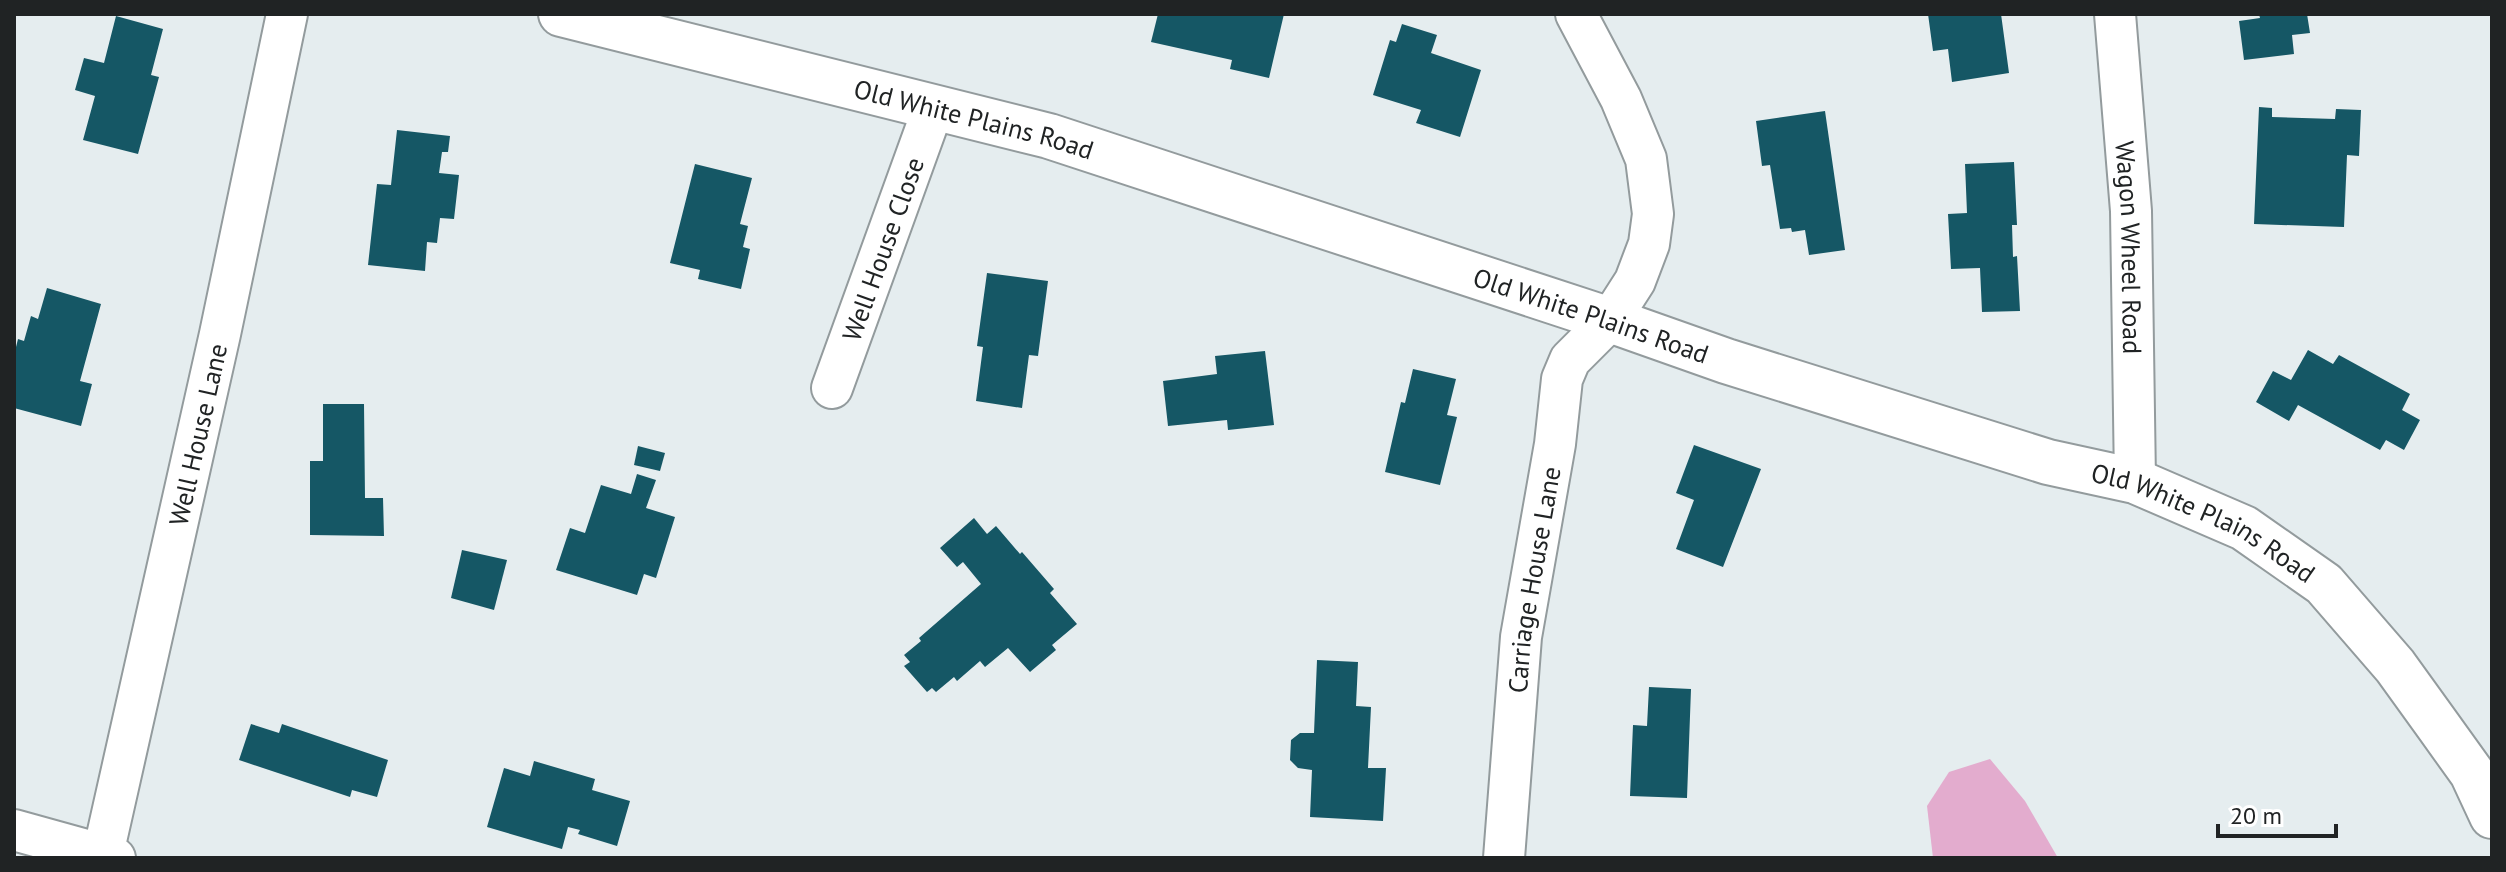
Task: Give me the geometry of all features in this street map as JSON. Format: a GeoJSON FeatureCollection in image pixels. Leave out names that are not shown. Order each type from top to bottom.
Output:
{"type":"FeatureCollection","features":[{"type":"Feature","properties":{"kind":"street","name":"Well House Lane"},"geometry":{"type":"LineString","coordinates":[[109,856],[287,14]]}},
{"type":"Feature","properties":{"kind":"street","name":"Old White Plains Road"},"geometry":{"type":"LineString","coordinates":[[561,14],[1049,136],[1726,361],[2033,457],[2135,481],[2244,528],[2324,584],[2395,666],[2472,773],[2492,816]]}},
{"type":"Feature","properties":{"kind":"street","name":"Carriage House Lane"},"geometry":{"type":"LineString","coordinates":[[1504,858],[1521,637],[1555,444],[1562,379],[1570,360],[1610,320],[1635,281],[1649,244],[1653,214],[1646,159],[1621,99],[1576,14]]}},
{"type":"Feature","properties":{"kind":"street","name":"Wagon Wheel Road"},"geometry":{"type":"LineString","coordinates":[[2115,14],[2131,211],[2135,481]]}},
{"type":"Feature","properties":{"kind":"street","name":"Well House Close"},"geometry":{"type":"LineString","coordinates":[[832,388],[933,109]]}},
{"type":"Feature","properties":{"kind":"street"},"geometry":{"type":"LineString","coordinates":[[14,830],[109,856]]}},
{"type":"Feature","properties":{"kind":"shaded area"},"geometry":{"type":"Polygon","coordinates":[[[1990,759],[2025,801],[2058,858],[1933,858],[1927,806],[1949,772],[1990,759]]]}},
{"type":"Feature","properties":{"kind":"building"},"geometry":{"type":"Polygon","coordinates":[[[1158,14],[1284,14],[1269,78],[1230,69],[1232,60],[1151,42],[1158,14]]]}},
{"type":"Feature","properties":{"kind":"building"},"geometry":{"type":"Polygon","coordinates":[[[1928,14],[2001,14],[2009,73],[1952,82],[1948,49],[1933,51],[1928,14]]]}},
{"type":"Feature","properties":{"kind":"building"},"geometry":{"type":"Polygon","coordinates":[[[2259,14],[2307,14],[2310,33],[2292,35],[2294,54],[2244,60],[2239,21],[2260,18],[2259,14]]]}},
{"type":"Feature","properties":{"kind":"building"},"geometry":{"type":"Polygon","coordinates":[[[116,16],[163,29],[151,75],[159,77],[138,154],[83,140],[95,96],[75,90],[84,58],[104,63],[116,16]]]}},
{"type":"Feature","properties":{"kind":"building"},"geometry":{"type":"Polygon","coordinates":[[[1402,24],[1437,35],[1431,53],[1481,70],[1460,137],[1416,123],[1421,110],[1373,95],[1390,40],[1396,42],[1402,24]]]}},
{"type":"Feature","properties":{"kind":"building"},"geometry":{"type":"Polygon","coordinates":[[[2259,107],[2272,108],[2272,117],[2335,119],[2336,109],[2361,110],[2359,156],[2347,155],[2344,227],[2254,224],[2259,107]]]}},
{"type":"Feature","properties":{"kind":"building"},"geometry":{"type":"Polygon","coordinates":[[[1825,111],[1845,250],[1809,255],[1805,230],[1792,232],[1791,228],[1780,229],[1770,165],[1762,166],[1756,121],[1825,111]]]}},
{"type":"Feature","properties":{"kind":"building"},"geometry":{"type":"Polygon","coordinates":[[[397,130],[450,136],[448,152],[442,152],[439,173],[459,175],[454,219],[440,218],[437,243],[427,242],[425,271],[368,265],[377,184],[391,185],[397,130]]]}},
{"type":"Feature","properties":{"kind":"building"},"geometry":{"type":"Polygon","coordinates":[[[2014,162],[2017,225],[2012,225],[2013,257],[2017,256],[2020,311],[1982,312],[1980,268],[1951,269],[1948,214],[1967,213],[1965,164],[2014,162]]]}},
{"type":"Feature","properties":{"kind":"building"},"geometry":{"type":"Polygon","coordinates":[[[695,164],[752,178],[740,224],[748,226],[743,247],[750,249],[741,289],[698,279],[700,270],[670,263],[695,164]]]}},
{"type":"Feature","properties":{"kind":"building"},"geometry":{"type":"Polygon","coordinates":[[[987,273],[1048,281],[1038,356],[1029,355],[1022,408],[976,401],[983,347],[977,346],[987,273]]]}},
{"type":"Feature","properties":{"kind":"building"},"geometry":{"type":"Polygon","coordinates":[[[47,288],[101,304],[80,381],[92,384],[81,426],[14,408],[14,355],[18,339],[24,341],[31,316],[38,319],[47,288]]]}},
{"type":"Feature","properties":{"kind":"building"},"geometry":{"type":"Polygon","coordinates":[[[2308,350],[2333,364],[2339,355],[2410,394],[2402,410],[2420,420],[2404,450],[2386,440],[2380,450],[2298,405],[2289,421],[2256,402],[2273,371],[2291,380],[2308,350]]]}},
{"type":"Feature","properties":{"kind":"building"},"geometry":{"type":"Polygon","coordinates":[[[1265,351],[1274,425],[1228,430],[1227,420],[1168,426],[1163,381],[1217,374],[1215,356],[1265,351]]]}},
{"type":"Feature","properties":{"kind":"building"},"geometry":{"type":"Polygon","coordinates":[[[1413,369],[1456,379],[1447,415],[1457,417],[1440,485],[1385,472],[1401,402],[1405,403],[1413,369]]]}},
{"type":"Feature","properties":{"kind":"building"},"geometry":{"type":"Polygon","coordinates":[[[323,404],[364,404],[365,498],[383,498],[384,536],[310,535],[310,461],[323,461],[323,404]]]}},
{"type":"Feature","properties":{"kind":"building"},"geometry":{"type":"Polygon","coordinates":[[[1694,445],[1761,469],[1723,567],[1676,549],[1694,500],[1676,493],[1694,445]]]}},
{"type":"Feature","properties":{"kind":"building"},"geometry":{"type":"Polygon","coordinates":[[[638,446],[665,453],[660,471],[634,465],[638,446]]]}},
{"type":"Feature","properties":{"kind":"building"},"geometry":{"type":"Polygon","coordinates":[[[637,474],[656,480],[646,508],[675,517],[656,578],[644,574],[637,595],[556,570],[570,528],[585,533],[601,485],[631,494],[637,474]]]}},
{"type":"Feature","properties":{"kind":"building"},"geometry":{"type":"Polygon","coordinates":[[[974,518],[987,534],[996,526],[1020,554],[1022,552],[1054,589],[1050,593],[1077,624],[1052,645],[1056,650],[1030,672],[1008,648],[985,667],[980,661],[957,681],[954,677],[936,692],[932,688],[927,692],[904,666],[910,662],[904,655],[981,584],[963,562],[957,567],[940,548],[974,518]]]}},
{"type":"Feature","properties":{"kind":"building"},"geometry":{"type":"Polygon","coordinates":[[[462,550],[507,560],[494,610],[451,598],[462,550]]]}},
{"type":"Feature","properties":{"kind":"building"},"geometry":{"type":"Polygon","coordinates":[[[1317,660],[1358,662],[1356,706],[1371,707],[1368,768],[1386,768],[1383,821],[1310,817],[1312,770],[1298,768],[1290,760],[1291,740],[1300,733],[1314,733],[1317,660]]]}},
{"type":"Feature","properties":{"kind":"building"},"geometry":{"type":"Polygon","coordinates":[[[1649,687],[1691,689],[1687,798],[1630,796],[1633,725],[1647,726],[1649,687]]]}},
{"type":"Feature","properties":{"kind":"building"},"geometry":{"type":"Polygon","coordinates":[[[251,724],[279,733],[282,724],[388,760],[377,797],[352,790],[350,797],[239,760],[251,724]]]}},
{"type":"Feature","properties":{"kind":"building"},"geometry":{"type":"Polygon","coordinates":[[[534,761],[595,779],[592,790],[630,801],[617,846],[578,834],[580,830],[568,827],[562,849],[487,827],[504,768],[530,776],[534,761]]]}}]}
